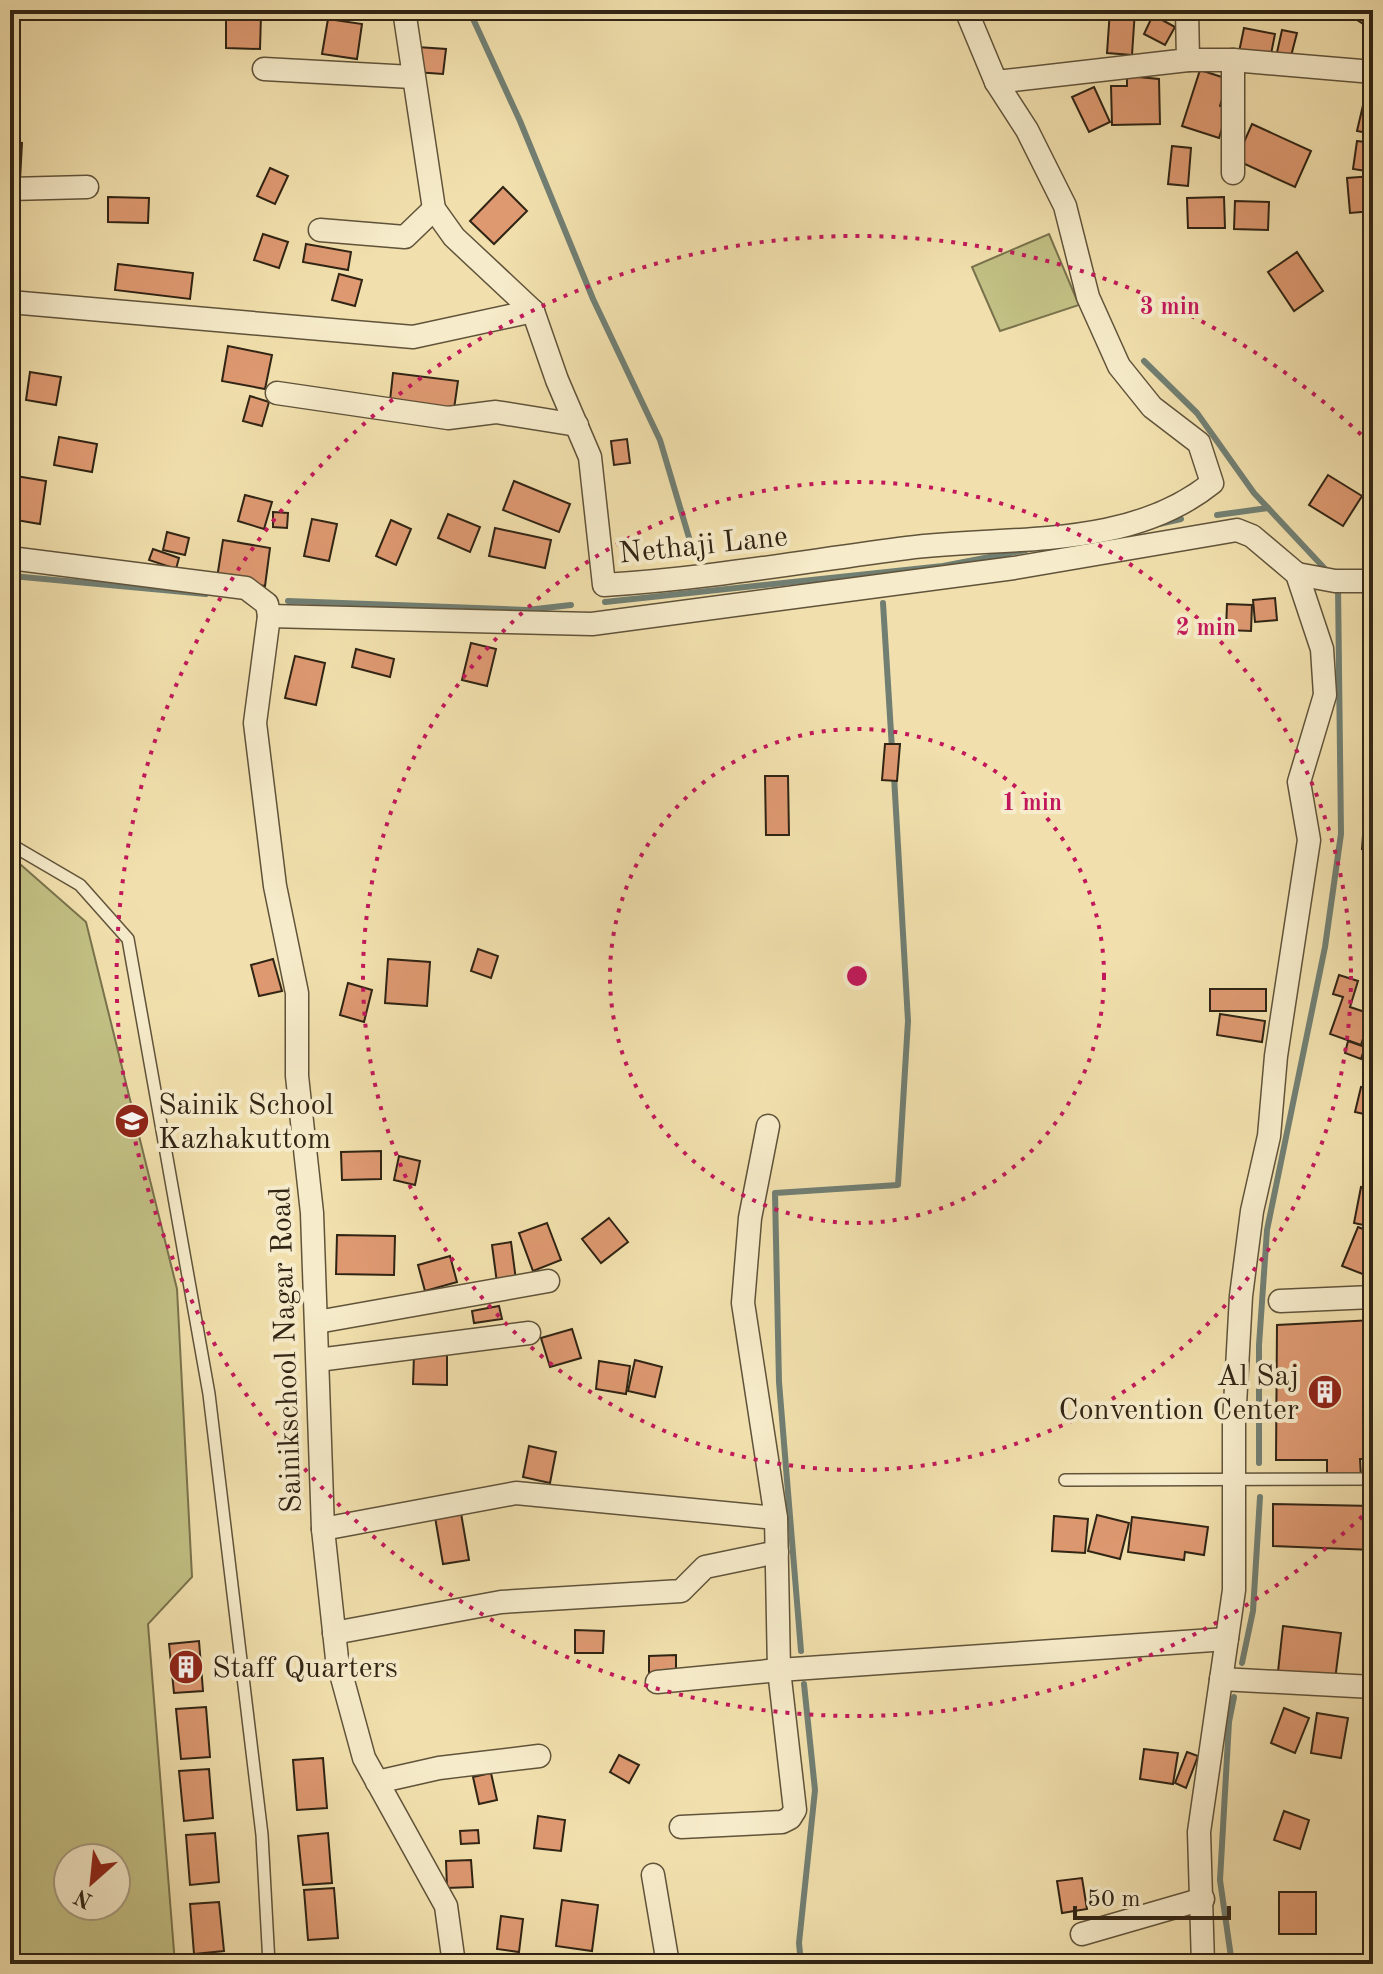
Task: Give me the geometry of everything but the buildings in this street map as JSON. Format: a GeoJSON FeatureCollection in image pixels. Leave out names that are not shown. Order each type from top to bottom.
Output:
{"type":"FeatureCollection","features":[{"type":"Feature","properties":{"kind":"street","name":"Nethaji Lane"},"geometry":{"type":"LineString","coordinates":[[404,10],[434,209],[454,237],[533,311],[590,457],[604,585],[689,580],[910,548],[1042,540],[1157,518],[1188,502],[1212,483],[1199,443],[1152,407],[1119,366],[1088,297],[1065,206],[1027,130],[996,82]]}},
{"type":"Feature","properties":{"kind":"street"},"geometry":{"type":"LineString","coordinates":[[966,10],[996,82],[1188,60],[1233,60],[1373,72]]}},
{"type":"Feature","properties":{"kind":"street"},"geometry":{"type":"LineString","coordinates":[[1187,10],[1188,60]]}},
{"type":"Feature","properties":{"kind":"street"},"geometry":{"type":"LineString","coordinates":[[1233,60],[1233,173]]}},
{"type":"Feature","properties":{"kind":"street"},"geometry":{"type":"LineString","coordinates":[[264,69],[412,77]]}},
{"type":"Feature","properties":{"kind":"street"},"geometry":{"type":"LineString","coordinates":[[10,189],[87,187]]}},
{"type":"Feature","properties":{"kind":"street"},"geometry":{"type":"LineString","coordinates":[[320,230],[405,237],[434,209]]}},
{"type":"Feature","properties":{"kind":"street"},"geometry":{"type":"LineString","coordinates":[[10,302],[413,337],[533,311]]}},
{"type":"Feature","properties":{"kind":"street"},"geometry":{"type":"LineString","coordinates":[[277,393],[448,418],[496,412],[577,425]]}},
{"type":"Feature","properties":{"kind":"street"},"geometry":{"type":"LineString","coordinates":[[10,558],[246,588],[267,604],[269,616],[592,624],[1014,568],[1237,530],[1252,536],[1297,574],[1335,581],[1373,581]]}},
{"type":"Feature","properties":{"kind":"street"},"geometry":{"type":"LineString","coordinates":[[1203,1964],[1199,1832],[1234,1590],[1237,1375],[1249,1231],[1269,1136],[1276,1056],[1309,840],[1299,782],[1325,695],[1322,649],[1297,574]]}},
{"type":"Feature","properties":{"kind":"street","name":"Sainikschool Nagar Road"},"geometry":{"type":"LineString","coordinates":[[269,616],[255,723],[275,886],[297,993],[297,1076],[312,1213],[323,1529],[337,1659],[364,1758],[446,1906],[454,1964]]}},
{"type":"Feature","properties":{"kind":"street"},"geometry":{"type":"LineString","coordinates":[[681,1827],[790,1818],[795,1810],[779,1670],[776,1518],[743,1303],[750,1218],[768,1126]]}},
{"type":"Feature","properties":{"kind":"street"},"geometry":{"type":"LineString","coordinates":[[317,1322],[548,1281]]}},
{"type":"Feature","properties":{"kind":"street"},"geometry":{"type":"LineString","coordinates":[[1280,1301],[1373,1297]]}},
{"type":"Feature","properties":{"kind":"street"},"geometry":{"type":"LineString","coordinates":[[318,1360],[529,1333]]}},
{"type":"Feature","properties":{"kind":"street"},"geometry":{"type":"LineString","coordinates":[[323,1529],[516,1493],[776,1518]]}},
{"type":"Feature","properties":{"kind":"street"},"geometry":{"type":"LineString","coordinates":[[334,1633],[501,1602],[681,1591],[705,1567],[777,1552]]}},
{"type":"Feature","properties":{"kind":"street"},"geometry":{"type":"LineString","coordinates":[[657,1682],[779,1670],[1227,1639]]}},
{"type":"Feature","properties":{"kind":"street"},"geometry":{"type":"LineString","coordinates":[[1221,1679],[1373,1687]]}},
{"type":"Feature","properties":{"kind":"street"},"geometry":{"type":"LineString","coordinates":[[377,1782],[439,1768],[539,1756]]}},
{"type":"Feature","properties":{"kind":"street"},"geometry":{"type":"LineString","coordinates":[[653,1875],[668,1964]]}},
{"type":"Feature","properties":{"kind":"street"},"geometry":{"type":"LineString","coordinates":[[1082,1934],[1203,1899]]}},
{"type":"Feature","properties":{"kind":"lane"},"geometry":{"type":"LineString","coordinates":[[10,844],[80,885],[128,939],[209,1394],[262,1835],[269,1964]]}},
{"type":"Feature","properties":{"kind":"lane"},"geometry":{"type":"LineString","coordinates":[[1065,1480],[1373,1479]]}},
{"type":"Feature","properties":{"kind":"shaded area"},"geometry":{"type":"Polygon","coordinates":[[[1049,234],[1079,305],[1000,331],[972,267],[1049,234]]]}},
{"type":"Feature","properties":{"kind":"shaded area"},"geometry":{"type":"Polygon","coordinates":[[[10,859],[20,864],[86,922],[177,1289],[192,1577],[148,1624],[175,1964],[10,1964],[10,859]]]}},
{"type":"Feature","properties":{"kind":"waterway"},"geometry":{"type":"LineString","coordinates":[[469,10],[520,121],[593,299],[660,440],[693,551]]}},
{"type":"Feature","properties":{"kind":"waterway"},"geometry":{"type":"LineString","coordinates":[[1144,361],[1197,413],[1254,493],[1327,571]]}},
{"type":"Feature","properties":{"kind":"waterway"},"geometry":{"type":"LineString","coordinates":[[1217,515],[1268,508]]}},
{"type":"Feature","properties":{"kind":"waterway"},"geometry":{"type":"LineString","coordinates":[[1159,524],[1181,519]]}},
{"type":"Feature","properties":{"kind":"waterway"},"geometry":{"type":"LineString","coordinates":[[605,602],[943,566],[1026,550]]}},
{"type":"Feature","properties":{"kind":"waterway"},"geometry":{"type":"LineString","coordinates":[[10,581],[12,576],[206,594]]}},
{"type":"Feature","properties":{"kind":"waterway"},"geometry":{"type":"LineString","coordinates":[[1259,1463],[1259,1345],[1267,1230],[1325,947],[1341,834],[1338,586]]}},
{"type":"Feature","properties":{"kind":"waterway"},"geometry":{"type":"LineString","coordinates":[[288,601],[527,610],[571,605]]}},
{"type":"Feature","properties":{"kind":"waterway"},"geometry":{"type":"LineString","coordinates":[[883,603],[892,749]]}},
{"type":"Feature","properties":{"kind":"waterway"},"geometry":{"type":"LineString","coordinates":[[801,1651],[779,1382],[775,1193],[898,1185],[908,1021],[894,776]]}},
{"type":"Feature","properties":{"kind":"waterway"},"geometry":{"type":"LineString","coordinates":[[1242,1663],[1253,1611],[1260,1497]]}},
{"type":"Feature","properties":{"kind":"waterway"},"geometry":{"type":"LineString","coordinates":[[801,1964],[799,1943],[815,1790],[804,1684]]}},
{"type":"Feature","properties":{"kind":"waterway"},"geometry":{"type":"LineString","coordinates":[[1232,1964],[1220,1880],[1229,1722],[1234,1697]]}},
{"type":"Feature","properties":{"kind":"place","name":"Sainik School Kazhakuttom"},"geometry":{"type":"Point","coordinates":[132,1121]}},
{"type":"Feature","properties":{"kind":"place","name":"Al Saj Convention Center"},"geometry":{"type":"Point","coordinates":[1325,1392]}},
{"type":"Feature","properties":{"kind":"place","name":"Staff Quarters"},"geometry":{"type":"Point","coordinates":[186,1667]}}]}
